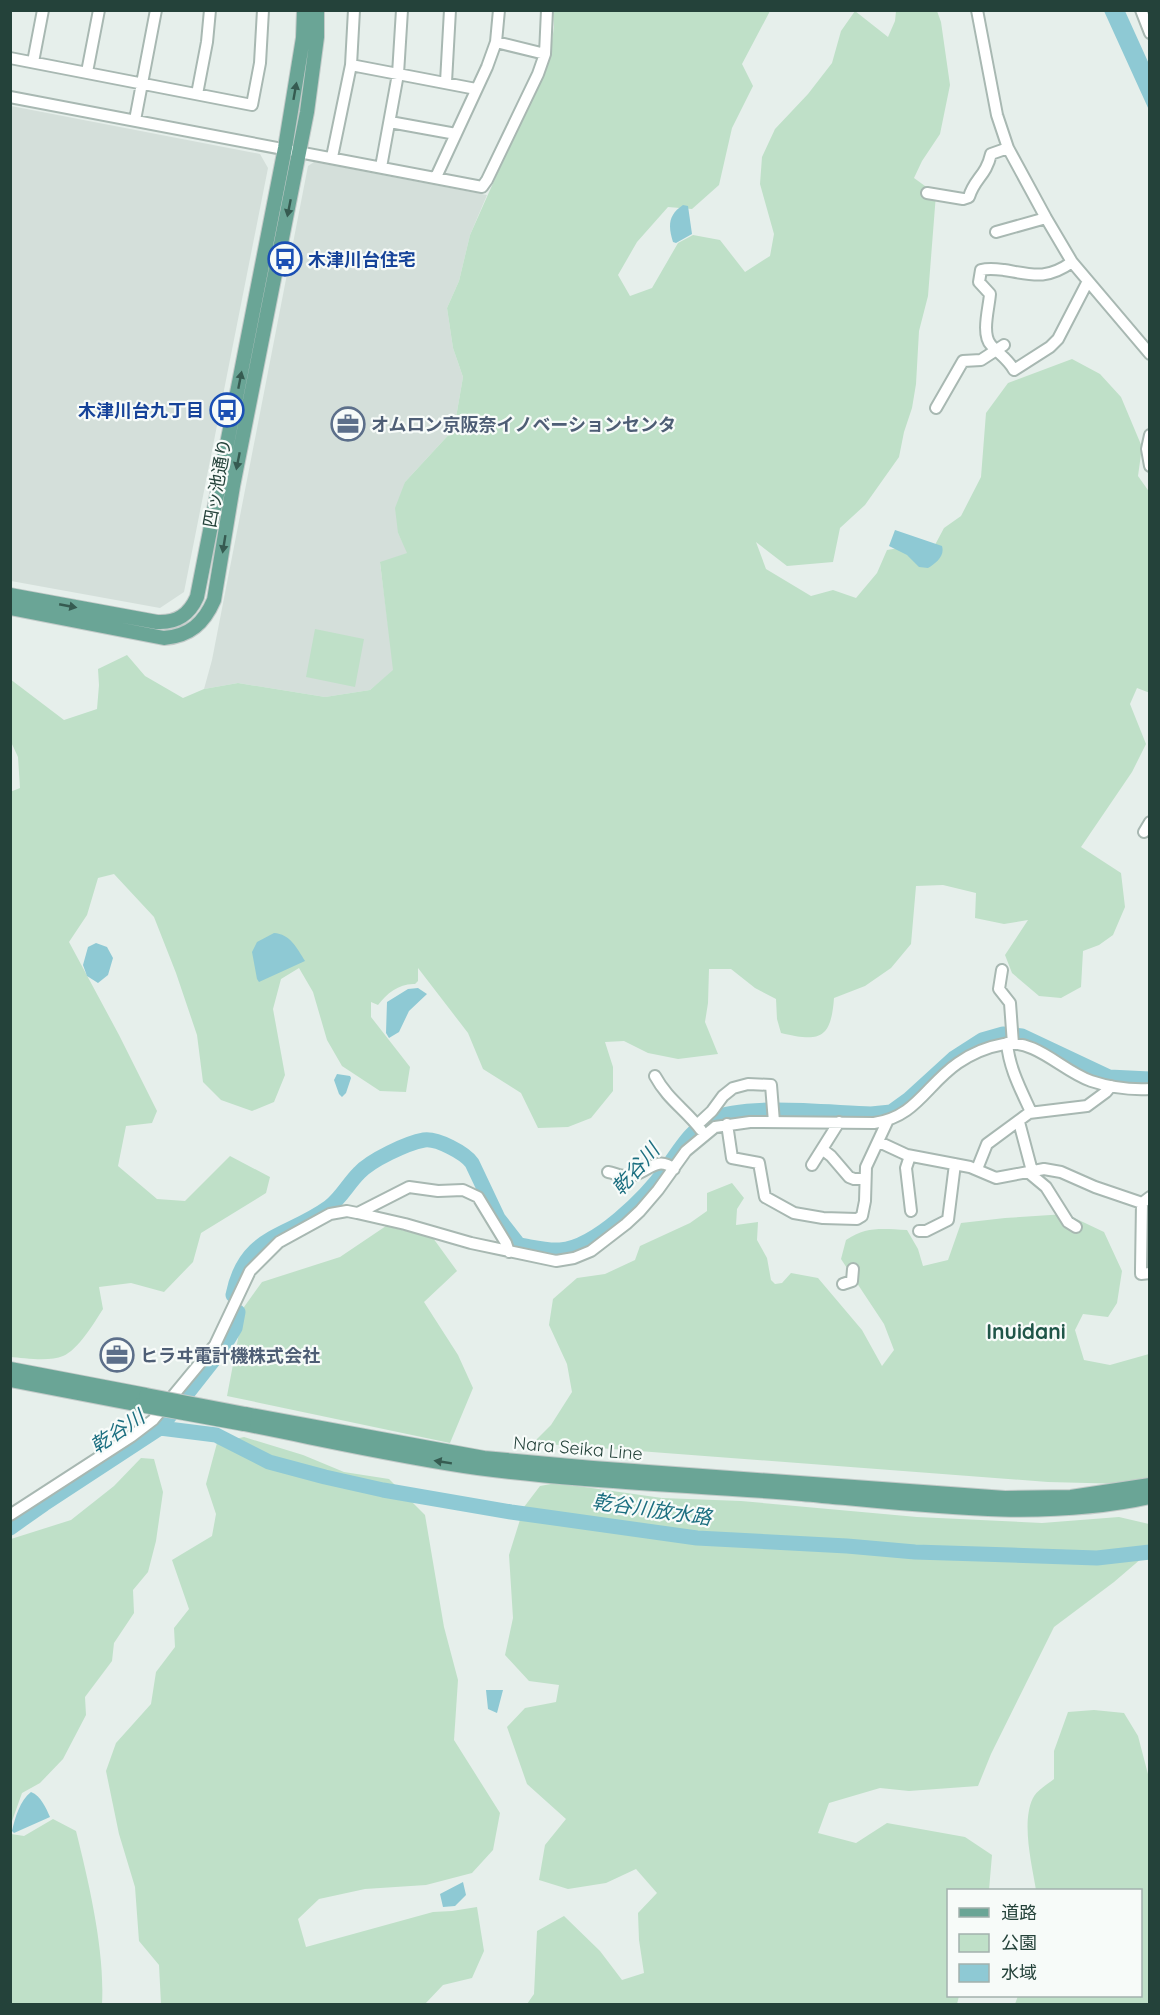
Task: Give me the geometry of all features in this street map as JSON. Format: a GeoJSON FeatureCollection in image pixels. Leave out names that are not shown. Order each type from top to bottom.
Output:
{"type":"FeatureCollection","features":[{"type":"Feature","properties":{"kind":"main road","name":"四ッ池通り"},"geometry":{"type":"LineString","coordinates":[[10,595],[157,622],[178,619],[193,606],[197,597],[225,459],[285,148],[303,38],[304,10]]}},
{"type":"Feature","properties":{"kind":"main road","name":"四ッ池通り"},"geometry":{"type":"LineString","coordinates":[[10,608],[164,638],[177,637],[190,631],[200,624],[208,613],[218,579],[238,461],[300,151],[313,74],[317,10]]}},
{"type":"Feature","properties":{"kind":"main road","name":"Nara Seika Line"},"geometry":{"type":"LineString","coordinates":[[10,1369],[143,1400]]}},
{"type":"Feature","properties":{"kind":"main road","name":"Nara Seika Line"},"geometry":{"type":"LineString","coordinates":[[10,1380],[143,1400],[484,1458],[1005,1498],[1071,1497],[1149,1485]]}},
{"type":"Feature","properties":{"kind":"main road","name":"Nara Seika Line"},"geometry":{"type":"LineString","coordinates":[[244,1419],[438,1462],[598,1479],[979,1508],[1062,1508],[1149,1497]]}},
{"type":"Feature","properties":{"kind":"street"},"geometry":{"type":"LineString","coordinates":[[33,62],[43,10]]}},
{"type":"Feature","properties":{"kind":"street"},"geometry":{"type":"LineString","coordinates":[[87,72],[99,10]]}},
{"type":"Feature","properties":{"kind":"street"},"geometry":{"type":"LineString","coordinates":[[135,120],[156,10]]}},
{"type":"Feature","properties":{"kind":"street"},"geometry":{"type":"LineString","coordinates":[[197,94],[207,42],[210,10]]}},
{"type":"Feature","properties":{"kind":"street"},"geometry":{"type":"LineString","coordinates":[[10,58],[252,105],[261,53],[263,10]]}},
{"type":"Feature","properties":{"kind":"street"},"geometry":{"type":"LineString","coordinates":[[332,157],[351,65],[354,10]]}},
{"type":"Feature","properties":{"kind":"street"},"geometry":{"type":"LineString","coordinates":[[381,166],[398,74],[402,10]]}},
{"type":"Feature","properties":{"kind":"street"},"geometry":{"type":"LineString","coordinates":[[446,82],[450,10]]}},
{"type":"Feature","properties":{"kind":"street"},"geometry":{"type":"LineString","coordinates":[[436,177],[496,42],[499,10]]}},
{"type":"Feature","properties":{"kind":"street"},"geometry":{"type":"LineString","coordinates":[[10,97],[482,187],[488,180],[545,54],[547,10]]}},
{"type":"Feature","properties":{"kind":"street"},"geometry":{"type":"LineString","coordinates":[[977,10],[997,115],[1008,148],[1072,262],[1149,354]]}},
{"type":"Feature","properties":{"kind":"street"},"geometry":{"type":"LineString","coordinates":[[1142,10],[1149,33]]}},
{"type":"Feature","properties":{"kind":"street"},"geometry":{"type":"LineString","coordinates":[[496,42],[545,54]]}},
{"type":"Feature","properties":{"kind":"street"},"geometry":{"type":"LineString","coordinates":[[351,65],[476,88]]}},
{"type":"Feature","properties":{"kind":"street"},"geometry":{"type":"LineString","coordinates":[[390,122],[456,134]]}},
{"type":"Feature","properties":{"kind":"street"},"geometry":{"type":"LineString","coordinates":[[927,193],[963,199],[969,197],[974,184],[986,170],[991,154],[1008,148]]}},
{"type":"Feature","properties":{"kind":"street"},"geometry":{"type":"LineString","coordinates":[[996,232],[1046,219]]}},
{"type":"Feature","properties":{"kind":"street"},"geometry":{"type":"LineString","coordinates":[[1072,262],[1059,271],[1041,276],[991,268],[981,270],[979,282],[990,294],[986,334],[990,345],[1000,348],[1014,370],[1050,347],[1058,339],[1088,281]]}},
{"type":"Feature","properties":{"kind":"street"},"geometry":{"type":"LineString","coordinates":[[936,408],[963,361],[981,360],[1000,348]]}},
{"type":"Feature","properties":{"kind":"street"},"geometry":{"type":"LineString","coordinates":[[1149,435],[1147,449],[1149,466]]}},
{"type":"Feature","properties":{"kind":"street"},"geometry":{"type":"LineString","coordinates":[[1002,970],[999,989],[1010,1003],[1012,1039],[1008,1056],[1030,1112]]}},
{"type":"Feature","properties":{"kind":"street"},"geometry":{"type":"LineString","coordinates":[[701,1130],[774,1116],[874,1124],[887,1122],[917,1104],[957,1064],[986,1048],[1012,1039],[1089,1080],[1111,1086],[1149,1089]]}},
{"type":"Feature","properties":{"kind":"street"},"geometry":{"type":"LineString","coordinates":[[655,1076],[670,1099],[701,1130]]}},
{"type":"Feature","properties":{"kind":"street"},"geometry":{"type":"LineString","coordinates":[[10,1515],[125,1441],[153,1420],[215,1345],[250,1271],[262,1256],[279,1242],[330,1214],[346,1211],[357,1213],[509,1252],[556,1261],[574,1258],[591,1251],[640,1211],[671,1166],[686,1150],[730,1090],[748,1084],[771,1085],[774,1116]]}},
{"type":"Feature","properties":{"kind":"street"},"geometry":{"type":"LineString","coordinates":[[977,1169],[987,1144],[1030,1112],[1088,1106],[1111,1086]]}},
{"type":"Feature","properties":{"kind":"street"},"geometry":{"type":"LineString","coordinates":[[812,1166],[839,1122]]}},
{"type":"Feature","properties":{"kind":"street"},"geometry":{"type":"LineString","coordinates":[[727,1124],[732,1158],[759,1163],[763,1196],[794,1213],[822,1218],[860,1219],[865,1201],[866,1167],[887,1122]]}},
{"type":"Feature","properties":{"kind":"street"},"geometry":{"type":"LineString","coordinates":[[1019,1122],[1030,1171],[1046,1188],[1068,1222],[1076,1227]]}},
{"type":"Feature","properties":{"kind":"street"},"geometry":{"type":"LineString","coordinates":[[879,1142],[910,1156],[977,1169],[996,1178],[1044,1169],[1061,1172],[1095,1187],[1146,1200],[1141,1274],[1149,1274]]}},
{"type":"Feature","properties":{"kind":"street"},"geometry":{"type":"LineString","coordinates":[[822,1149],[849,1177],[864,1179]]}},
{"type":"Feature","properties":{"kind":"street"},"geometry":{"type":"LineString","coordinates":[[910,1156],[906,1168],[911,1211]]}},
{"type":"Feature","properties":{"kind":"street"},"geometry":{"type":"LineString","coordinates":[[608,1172],[631,1176],[658,1163],[671,1166]]}},
{"type":"Feature","properties":{"kind":"street"},"geometry":{"type":"LineString","coordinates":[[919,1231],[926,1231],[948,1220],[955,1164]]}},
{"type":"Feature","properties":{"kind":"street"},"geometry":{"type":"LineString","coordinates":[[357,1213],[409,1187],[438,1191],[464,1190],[478,1197],[506,1243],[509,1252]]}},
{"type":"Feature","properties":{"kind":"street"},"geometry":{"type":"LineString","coordinates":[[843,1284],[852,1281],[853,1269]]}},
{"type":"Feature","properties":{"kind":"shaded area"},"geometry":{"type":"Polygon","coordinates":[[[11,106],[260,154],[268,168],[184,592],[160,608],[11,581],[11,106]]]}},
{"type":"Feature","properties":{"kind":"shaded area"},"geometry":{"type":"Polygon","coordinates":[[[314,162],[487,195],[470,235],[459,281],[447,308],[453,348],[463,377],[454,429],[405,482],[398,533],[408,553],[380,563],[394,670],[370,690],[325,697],[238,683],[204,689],[212,660],[308,166],[314,162]]]}},
{"type":"Feature","properties":{"kind":"green space"},"geometry":{"type":"Polygon","coordinates":[[[553,11],[770,11],[742,64],[753,86],[732,128],[719,185],[692,209],[668,207],[637,242],[618,275],[630,296],[652,288],[678,243],[693,235],[720,240],[745,272],[770,256],[774,234],[760,184],[762,157],[775,129],[808,94],[832,63],[841,31],[855,11],[888,37],[895,21],[896,11],[937,11],[941,22],[950,85],[940,134],[914,178],[936,194],[928,296],[919,331],[916,384],[899,457],[865,505],[840,528],[833,562],[787,566],[756,542],[766,569],[811,596],[833,590],[856,598],[877,573],[887,550],[905,547],[928,558],[944,528],[961,516],[981,477],[986,413],[1008,383],[1072,359],[1100,374],[1121,397],[1142,447],[1138,476],[1150,493],[1150,693],[1137,688],[1130,704],[1146,744],[1132,772],[1081,847],[1121,873],[1125,907],[1113,935],[1099,945],[1083,951],[1081,987],[1061,998],[1039,996],[1012,973],[1005,955],[1028,920],[1004,924],[975,918],[976,893],[943,885],[916,886],[911,944],[891,968],[865,986],[834,998],[830,1022],[821,1035],[805,1037],[781,1033],[777,1019],[776,999],[755,988],[731,969],[709,969],[705,1022],[718,1054],[678,1059],[648,1053],[624,1041],[605,1042],[613,1067],[613,1091],[591,1118],[568,1127],[538,1128],[521,1093],[483,1069],[468,1033],[418,968],[418,981],[415,984],[404,985],[394,990],[378,1005],[371,1002],[371,1017],[410,1067],[406,1092],[380,1091],[342,1066],[327,1040],[313,992],[299,968],[281,979],[273,1009],[285,1075],[274,1102],[252,1111],[221,1100],[203,1082],[197,1035],[154,917],[114,874],[98,878],[87,915],[69,942],[157,1111],[152,1123],[126,1126],[118,1166],[157,1199],[185,1201],[230,1156],[270,1177],[266,1193],[201,1233],[193,1262],[164,1292],[131,1283],[99,1287],[103,1309],[85,1336],[69,1353],[51,1359],[10,1357],[10,792],[20,788],[18,757],[11,742],[10,679],[64,720],[97,709],[98,669],[127,655],[145,676],[183,698],[204,689],[238,683],[325,697],[370,690],[393,670],[380,562],[407,553],[398,533],[395,508],[405,482],[454,429],[463,377],[453,348],[447,308],[459,281],[470,235],[550,55],[554,27],[553,11]]]}},
{"type":"Feature","properties":{"kind":"green space"},"geometry":{"type":"Polygon","coordinates":[[[315,629],[364,639],[355,687],[306,677],[315,629]]]}},
{"type":"Feature","properties":{"kind":"green space"},"geometry":{"type":"Polygon","coordinates":[[[732,1183],[744,1198],[737,1209],[736,1225],[758,1222],[757,1240],[767,1258],[771,1280],[775,1284],[782,1283],[791,1273],[818,1278],[862,1330],[882,1366],[894,1350],[884,1324],[841,1259],[846,1240],[868,1230],[907,1230],[918,1249],[923,1266],[948,1260],[961,1223],[1066,1214],[1104,1232],[1122,1271],[1117,1303],[1108,1317],[1083,1314],[1075,1330],[1084,1360],[1110,1365],[1149,1354],[1149,1480],[1127,1484],[1048,1482],[533,1443],[551,1425],[572,1392],[567,1364],[549,1325],[553,1299],[577,1278],[605,1274],[635,1260],[640,1246],[690,1223],[707,1211],[707,1193],[732,1183]]]}},
{"type":"Feature","properties":{"kind":"green space"},"geometry":{"type":"Polygon","coordinates":[[[386,1226],[433,1238],[457,1271],[424,1302],[458,1355],[473,1388],[450,1443],[227,1396],[244,1307],[262,1282],[340,1257],[386,1226]]]}},
{"type":"Feature","properties":{"kind":"green space"},"geometry":{"type":"Polygon","coordinates":[[[244,1437],[303,1455],[344,1472],[389,1479],[425,1515],[444,1627],[458,1680],[454,1740],[500,1813],[493,1850],[472,1873],[426,1885],[365,1889],[319,1899],[298,1919],[306,1947],[433,1912],[477,1907],[484,1951],[472,1978],[443,1985],[425,2004],[161,2004],[159,1965],[139,1941],[135,1887],[119,1834],[106,1771],[116,1743],[151,1704],[156,1672],[175,1647],[174,1628],[189,1609],[172,1560],[212,1536],[216,1514],[206,1484],[217,1443],[244,1437]]]}},
{"type":"Feature","properties":{"kind":"green space"},"geometry":{"type":"Polygon","coordinates":[[[141,1458],[154,1459],[163,1492],[156,1541],[148,1572],[133,1590],[134,1613],[114,1643],[112,1661],[85,1697],[86,1715],[63,1759],[40,1783],[22,1793],[11,1824],[11,1539],[71,1520],[114,1486],[141,1458]]]}},
{"type":"Feature","properties":{"kind":"green space"},"geometry":{"type":"Polygon","coordinates":[[[556,1483],[662,1498],[741,1501],[917,1517],[1042,1523],[1119,1517],[1149,1524],[1149,1552],[1114,1582],[1054,1627],[991,1754],[978,1786],[909,1791],[880,1788],[829,1803],[818,1833],[856,1843],[887,1823],[965,1837],[992,1855],[989,1889],[947,1889],[947,1997],[959,1997],[957,2004],[527,2004],[534,1994],[537,1931],[564,1916],[600,1951],[622,1980],[644,1973],[638,1913],[657,1893],[636,1869],[606,1883],[568,1889],[539,1880],[545,1845],[566,1819],[527,1784],[507,1727],[525,1708],[556,1702],[559,1685],[529,1681],[505,1655],[513,1618],[509,1555],[524,1507],[540,1486],[556,1483]]]}},
{"type":"Feature","properties":{"kind":"green space"},"geometry":{"type":"Polygon","coordinates":[[[1094,1710],[1124,1713],[1138,1736],[1149,1778],[1149,2004],[1015,2004],[1018,1997],[1142,1997],[1142,1889],[1036,1889],[1030,1856],[1028,1819],[1033,1798],[1054,1779],[1054,1751],[1068,1712],[1094,1710]]]}},
{"type":"Feature","properties":{"kind":"green space"},"geometry":{"type":"Polygon","coordinates":[[[53,1819],[76,1831],[99,1940],[102,2004],[11,2004],[11,1834],[24,1836],[53,1819]]]}},
{"type":"Feature","properties":{"kind":"water"},"geometry":{"type":"Polygon","coordinates":[[[1104,11],[1125,11],[1149,64],[1149,110],[1104,11]]]}},
{"type":"Feature","properties":{"kind":"water"},"geometry":{"type":"Polygon","coordinates":[[[683,205],[688,206],[692,234],[676,243],[673,242],[670,226],[674,213],[683,205]]]}},
{"type":"Feature","properties":{"kind":"water"},"geometry":{"type":"Polygon","coordinates":[[[895,530],[942,546],[941,556],[928,568],[919,567],[907,555],[889,546],[895,530]]]}},
{"type":"Feature","properties":{"kind":"water"},"geometry":{"type":"Polygon","coordinates":[[[274,933],[289,939],[305,961],[259,982],[252,952],[257,942],[274,933]]]}},
{"type":"Feature","properties":{"kind":"water"},"geometry":{"type":"Polygon","coordinates":[[[96,943],[107,947],[113,958],[108,975],[98,983],[87,976],[83,965],[88,947],[96,943]]]}},
{"type":"Feature","properties":{"kind":"water"},"geometry":{"type":"Polygon","coordinates":[[[418,988],[427,994],[409,1011],[399,1032],[389,1038],[386,1033],[387,1002],[408,989],[418,988]]]}},
{"type":"Feature","properties":{"kind":"water"},"geometry":{"type":"Polygon","coordinates":[[[337,1074],[351,1078],[346,1093],[342,1097],[334,1080],[337,1074]]]}},
{"type":"Feature","properties":{"kind":"water"},"geometry":{"type":"Polygon","coordinates":[[[486,1690],[503,1690],[497,1713],[488,1709],[486,1690]]]}},
{"type":"Feature","properties":{"kind":"water"},"geometry":{"type":"Polygon","coordinates":[[[31,1792],[40,1799],[50,1817],[14,1833],[12,1831],[18,1810],[31,1792]]]}},
{"type":"Feature","properties":{"kind":"water"},"geometry":{"type":"Polygon","coordinates":[[[463,1882],[466,1895],[455,1906],[443,1907],[440,1894],[463,1882]]]}},
{"type":"Feature","properties":{"kind":"waterway","name":"乾谷川"},"geometry":{"type":"LineString","coordinates":[[233,1295],[239,1275],[247,1260],[257,1249],[329,1207],[359,1173],[372,1163],[399,1148],[424,1140],[443,1144],[457,1151],[472,1163],[498,1218],[519,1245],[560,1250],[589,1240],[619,1219],[646,1193],[692,1134],[712,1119],[727,1114],[767,1110],[871,1114],[891,1112],[909,1099],[954,1058],[982,1040],[1003,1034],[1022,1036],[1109,1077],[1150,1079]]}},
{"type":"Feature","properties":{"kind":"waterway","name":"乾谷川"},"geometry":{"type":"LineString","coordinates":[[10,1528],[160,1428],[223,1348],[235,1328],[238,1312]]}},
{"type":"Feature","properties":{"kind":"waterway","name":"乾谷川放水路"},"geometry":{"type":"LineString","coordinates":[[160,1428],[216,1435],[269,1462],[383,1490],[511,1512],[697,1538],[915,1552],[1097,1558],[1150,1552]]}},
{"type":"Feature","properties":{"kind":"place","name":"木津川台住宅"},"geometry":{"type":"Point","coordinates":[285,259]}},
{"type":"Feature","properties":{"kind":"place","name":"木津川台九丁目"},"geometry":{"type":"Point","coordinates":[227,410]}},
{"type":"Feature","properties":{"kind":"place","name":"オムロン京阪奈イノベーションセンタ"},"geometry":{"type":"Point","coordinates":[348,424]}},
{"type":"Feature","properties":{"kind":"place","name":"ヒラヰ電計機株式会社"},"geometry":{"type":"Point","coordinates":[117,1355]}},
{"type":"Feature","properties":{"kind":"district","name":"Inuidani"},"geometry":{"type":"Point","coordinates":[1026,1331]}}]}
